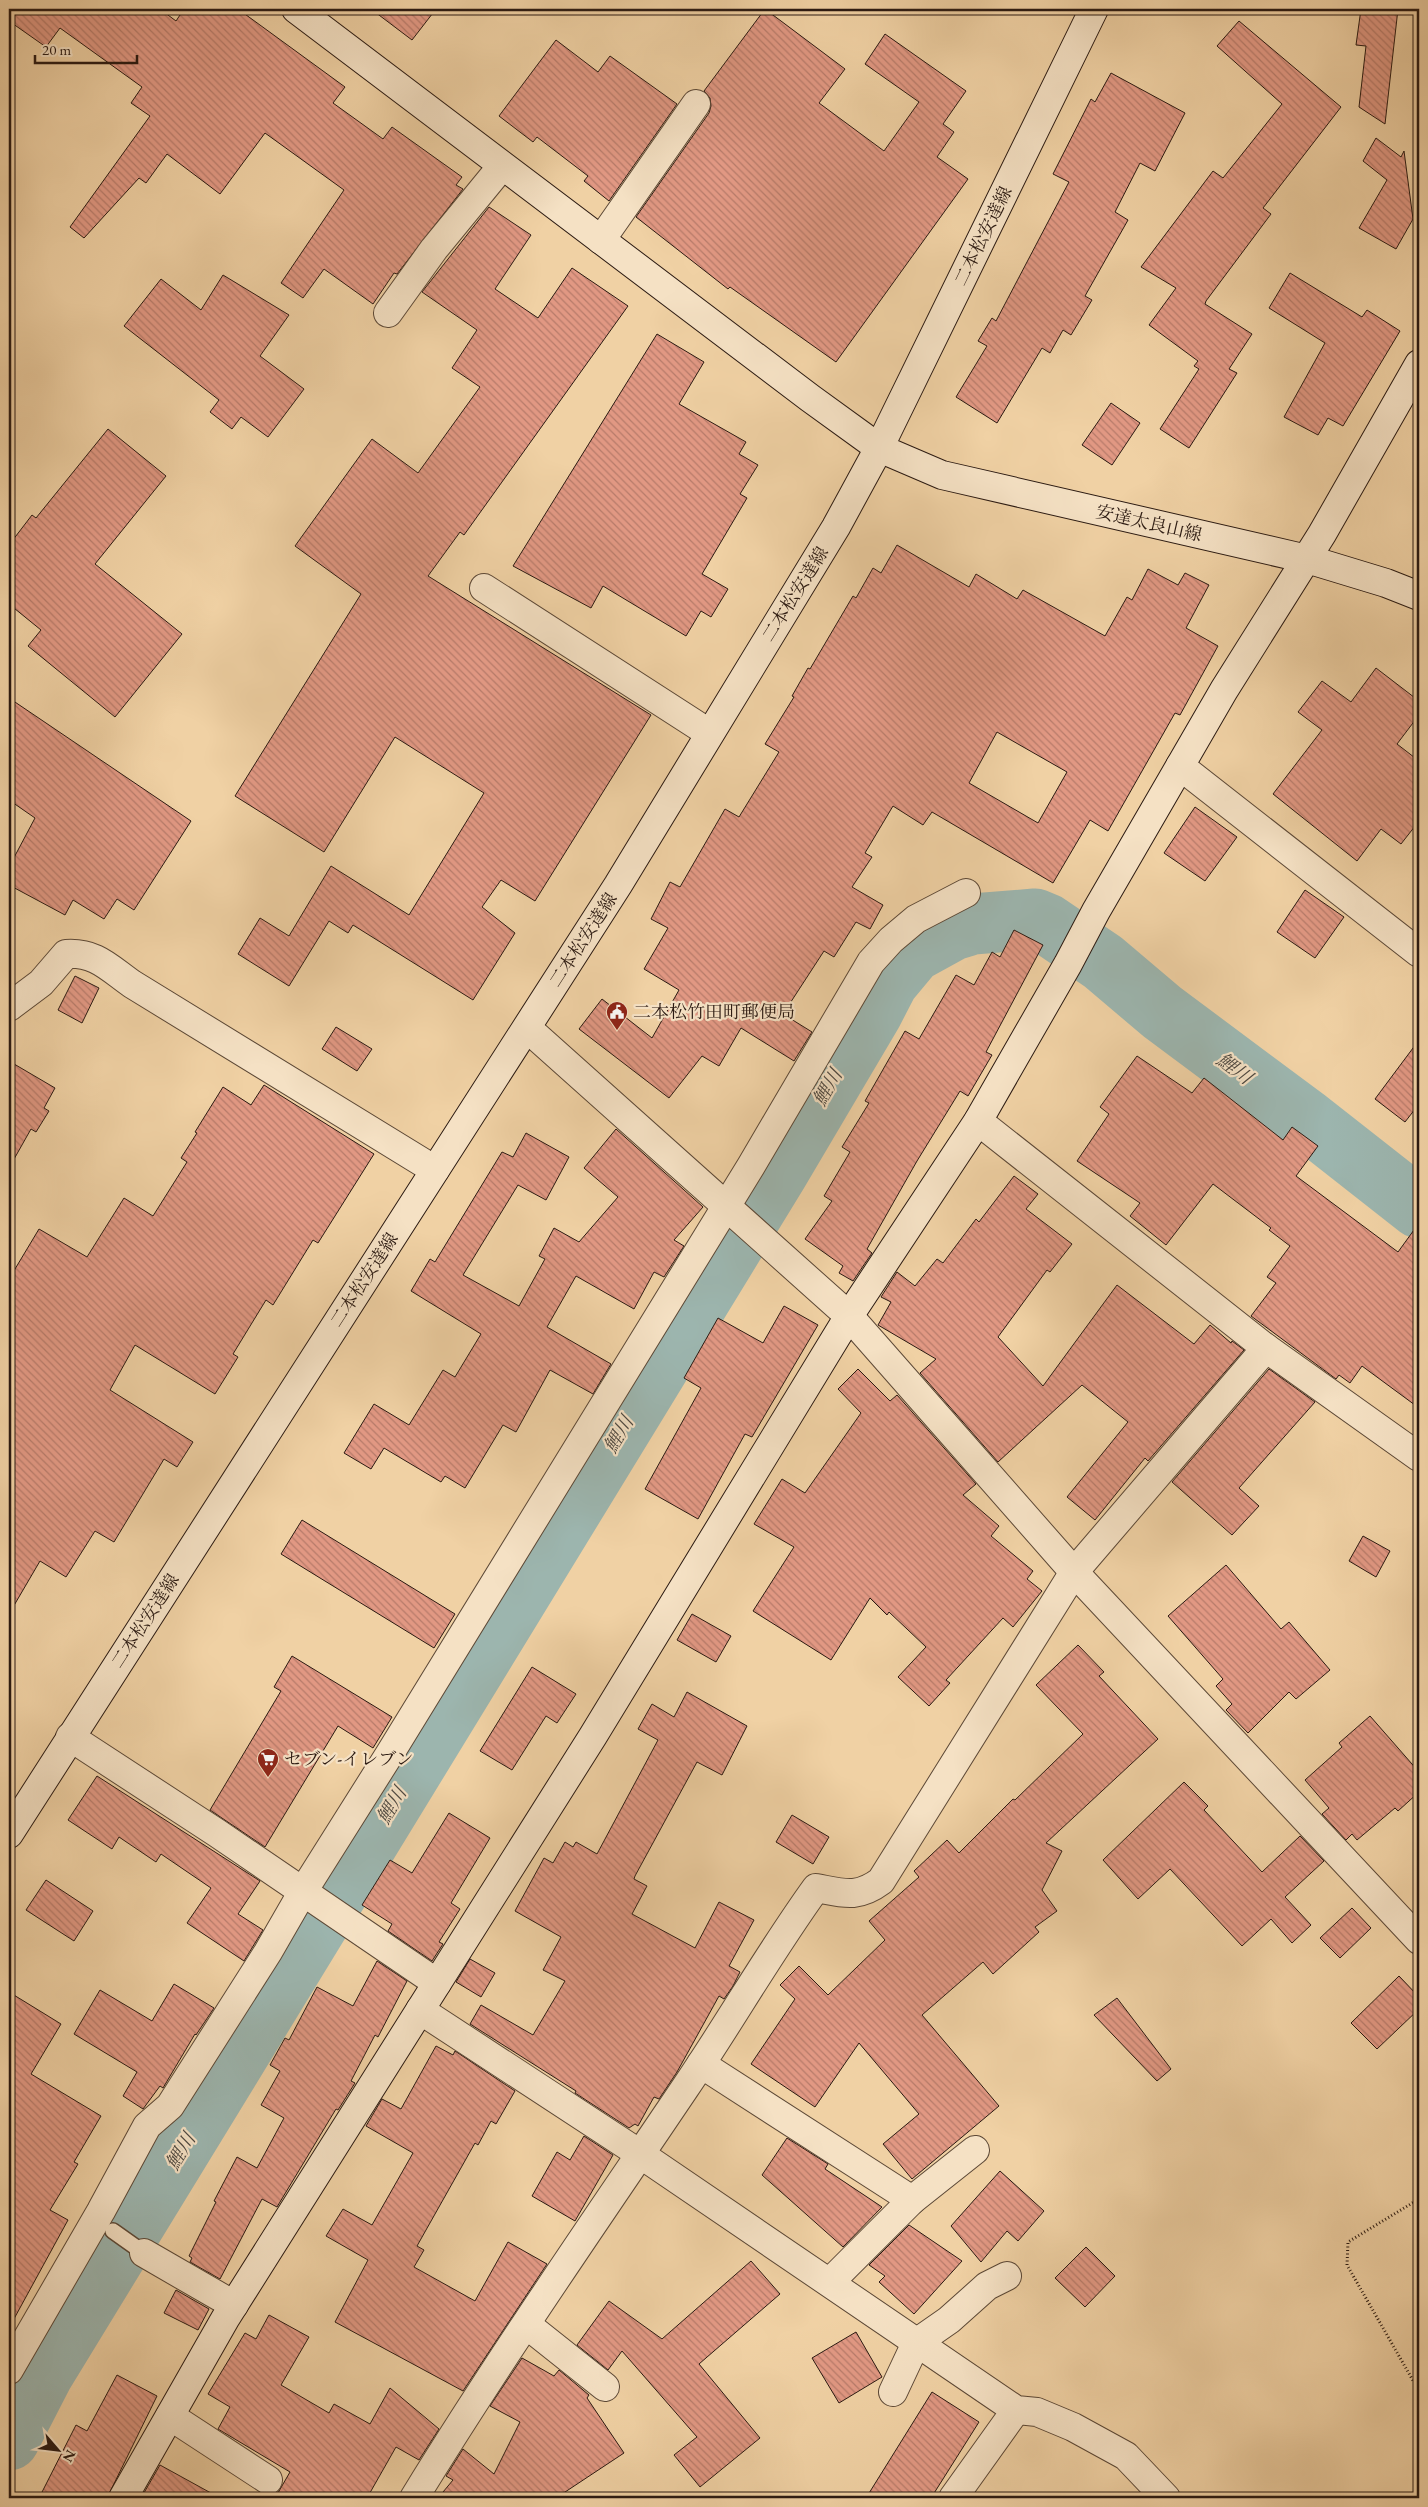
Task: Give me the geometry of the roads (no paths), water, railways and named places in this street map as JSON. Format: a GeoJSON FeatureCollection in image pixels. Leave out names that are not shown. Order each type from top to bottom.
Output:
{"type":"FeatureCollection","features":[{"type":"Feature","properties":{"kind":"street","name":"安達太良山線"},"geometry":{"type":"LineString","coordinates":[[296,9],[502,166],[879,448],[942,475],[1307,559],[1386,583],[1419,596]]}},
{"type":"Feature","properties":{"kind":"street","name":"二本松安達線"},"geometry":{"type":"LineString","coordinates":[[9,1834],[618,885],[836,527],[879,448],[1094,9]]}},
{"type":"Feature","properties":{"kind":"street"},"geometry":{"type":"LineString","coordinates":[[601,240],[696,104]]}},
{"type":"Feature","properties":{"kind":"street"},"geometry":{"type":"LineString","coordinates":[[388,313],[434,249],[502,166]]}},
{"type":"Feature","properties":{"kind":"street"},"geometry":{"type":"LineString","coordinates":[[123,2498],[234,2305],[593,1736],[850,1316],[978,1121],[1068,964],[1096,911],[1224,690],[1307,559],[1419,364]]}},
{"type":"Feature","properties":{"kind":"street"},"geometry":{"type":"LineString","coordinates":[[484,588],[709,733]]}},
{"type":"Feature","properties":{"kind":"street"},"geometry":{"type":"LineString","coordinates":[[1180,766],[1419,953]]}},
{"type":"Feature","properties":{"kind":"street"},"geometry":{"type":"LineString","coordinates":[[9,2370],[104,2226],[147,2126],[170,2106],[306,1896],[400,1738],[727,1209],[871,962],[891,940],[916,919],[966,893]]}},
{"type":"Feature","properties":{"kind":"street"},"geometry":{"type":"LineString","coordinates":[[9,1007],[41,982],[66,954],[79,953],[95,957],[132,984],[435,1170]]}},
{"type":"Feature","properties":{"kind":"street"},"geometry":{"type":"LineString","coordinates":[[526,1028],[727,1209],[850,1316],[1074,1572],[1419,1940]]}},
{"type":"Feature","properties":{"kind":"street"},"geometry":{"type":"LineString","coordinates":[[978,1121],[1266,1348],[1417,1450]]}},
{"type":"Feature","properties":{"kind":"street"},"geometry":{"type":"LineString","coordinates":[[414,2498],[465,2416],[701,2064],[776,1943],[816,1888],[851,1895],[870,1890],[881,1881],[1074,1572],[1266,1348]]}},
{"type":"Feature","properties":{"kind":"street"},"geometry":{"type":"LineString","coordinates":[[70,1737],[216,1833],[437,1984]]}},
{"type":"Feature","properties":{"kind":"street"},"geometry":{"type":"LineString","coordinates":[[420,2010],[640,2154],[1016,2410],[1037,2412],[1126,2456],[1166,2498]]}},
{"type":"Feature","properties":{"kind":"street"},"geometry":{"type":"LineString","coordinates":[[701,2064],[912,2200]]}},
{"type":"Feature","properties":{"kind":"street"},"geometry":{"type":"LineString","coordinates":[[830,2282],[912,2200],[975,2150]]}},
{"type":"Feature","properties":{"kind":"street"},"geometry":{"type":"LineString","coordinates":[[144,2253],[234,2305]]}},
{"type":"Feature","properties":{"kind":"street"},"geometry":{"type":"LineString","coordinates":[[893,2392],[916,2343],[949,2320],[987,2286],[1007,2276]]}},
{"type":"Feature","properties":{"kind":"street"},"geometry":{"type":"LineString","coordinates":[[527,2326],[605,2387]]}},
{"type":"Feature","properties":{"kind":"street"},"geometry":{"type":"LineString","coordinates":[[953,2498],[1016,2410]]}},
{"type":"Feature","properties":{"kind":"street"},"geometry":{"type":"LineString","coordinates":[[170,2416],[268,2480]]}},
{"type":"Feature","properties":{"kind":"lane"},"geometry":{"type":"LineString","coordinates":[[104,2226],[144,2253]]}},
{"type":"Feature","properties":{"kind":"waterway","name":"鯉川"},"geometry":{"type":"LineString","coordinates":[[9,2440],[43,2374],[778,1172],[872,1013],[888,982],[913,952],[953,930],[973,924],[1035,919],[1047,924],[1103,962],[1162,1012],[1307,1120],[1419,1208]]}},
{"type":"Feature","properties":{"kind":"place","name":"二本松竹田町郵便局"},"geometry":{"type":"Point","coordinates":[617,1031]}},
{"type":"Feature","properties":{"kind":"place","name":"セブン-イレブン"},"geometry":{"type":"Point","coordinates":[268,1778]}}]}
